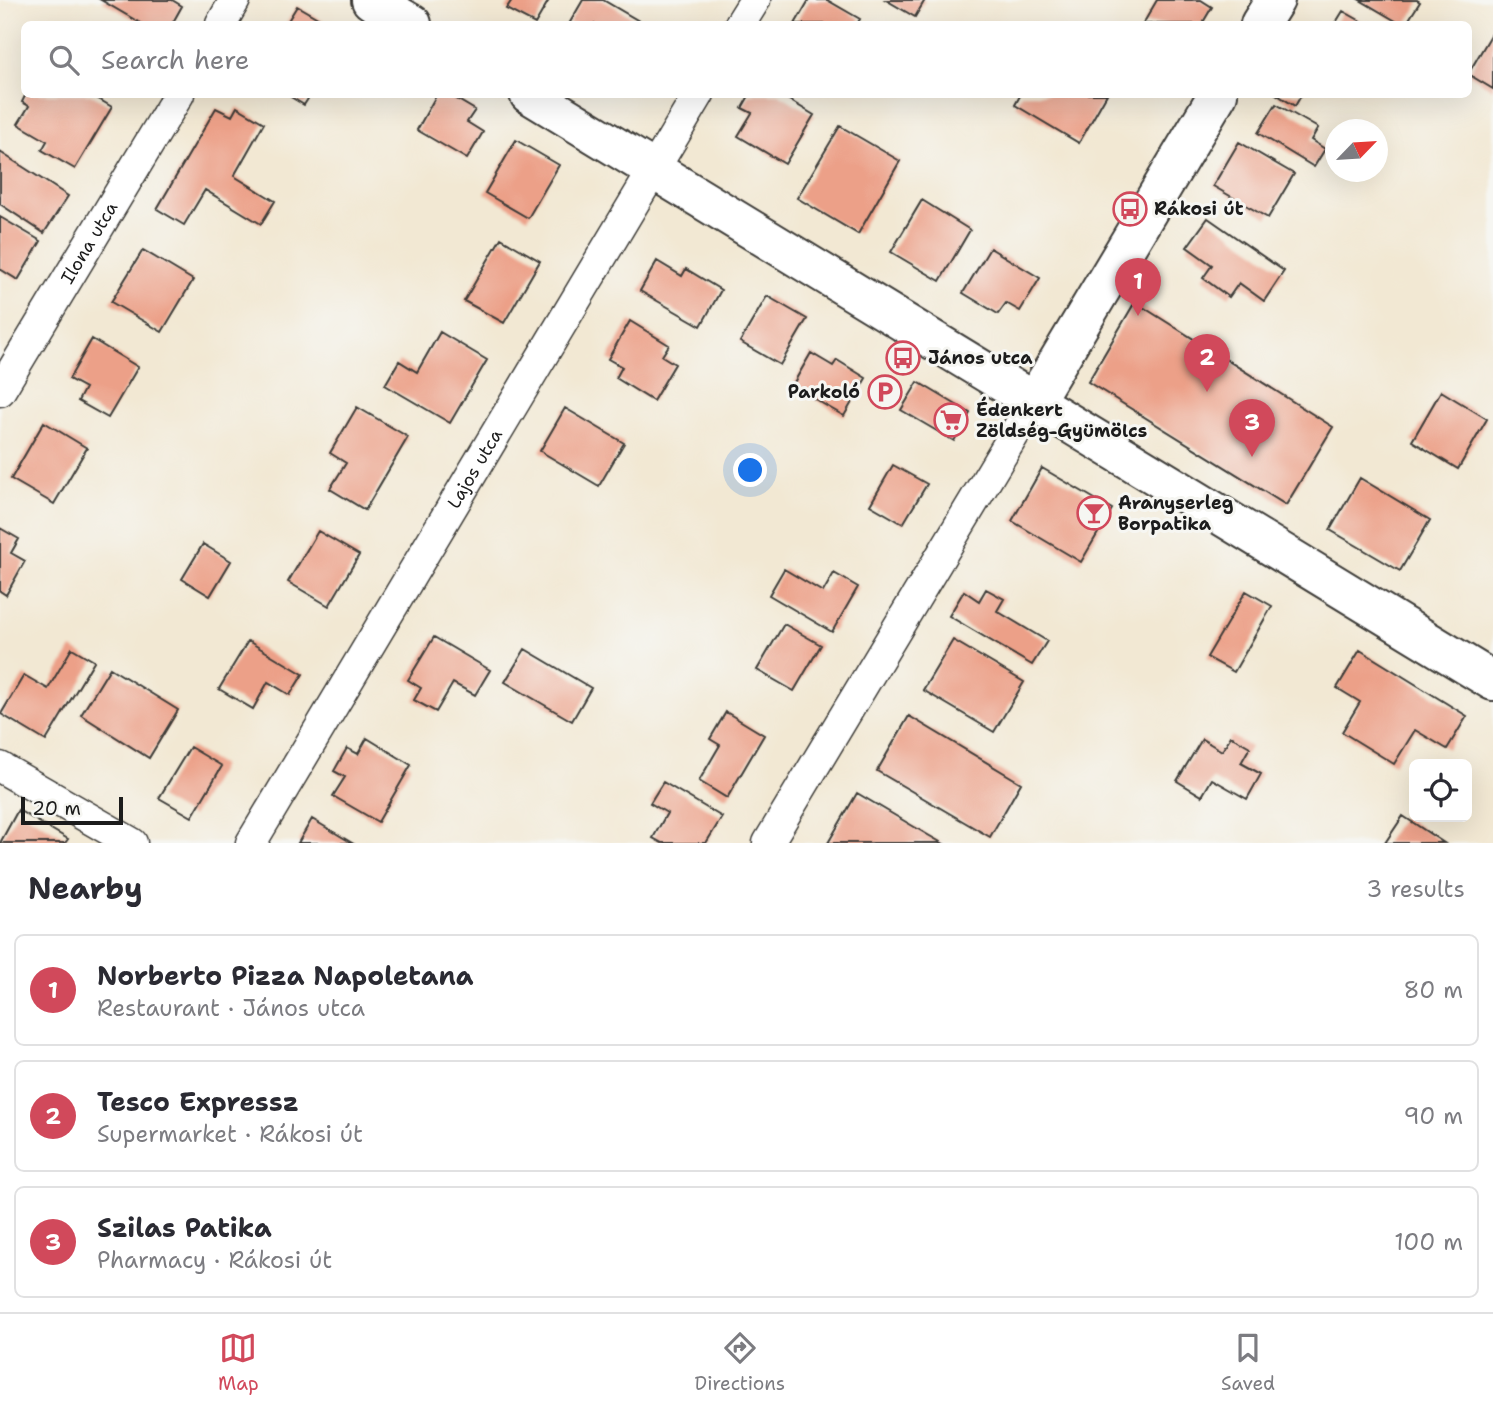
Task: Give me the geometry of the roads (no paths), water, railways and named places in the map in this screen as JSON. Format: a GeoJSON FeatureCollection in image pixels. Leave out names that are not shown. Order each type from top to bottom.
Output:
{"type":"FeatureCollection","features":[{"type":"Feature","properties":{"kind":"main road"},"geometry":{"type":"LineString","coordinates":[[371,0],[407,21]]}},
{"type":"Feature","properties":{"kind":"main road"},"geometry":{"type":"LineString","coordinates":[[1262,21],[1275,0]]}},
{"type":"Feature","properties":{"kind":"main road"},"geometry":{"type":"LineString","coordinates":[[536,98],[1493,681]]}},
{"type":"Feature","properties":{"kind":"main road"},"geometry":{"type":"LineString","coordinates":[[1033,403],[1216,98]]}},
{"type":"Feature","properties":{"kind":"street"},"geometry":{"type":"LineString","coordinates":[[223,21],[236,0]]}},
{"type":"Feature","properties":{"kind":"street"},"geometry":{"type":"LineString","coordinates":[[742,21],[755,0]]}},
{"type":"Feature","properties":{"kind":"street","name":"Ilona utca"},"geometry":{"type":"LineString","coordinates":[[0,391],[177,98]]}},
{"type":"Feature","properties":{"kind":"street","name":"Lajos utca"},"geometry":{"type":"LineString","coordinates":[[251,843],[697,98]]}},
{"type":"Feature","properties":{"kind":"street"},"geometry":{"type":"LineString","coordinates":[[768,843],[1033,403]]}},
{"type":"Feature","properties":{"kind":"street"},"geometry":{"type":"LineString","coordinates":[[0,766],[132,843]]}},
{"type":"Feature","properties":{"kind":"place","name":"Rákosi út"},"geometry":{"type":"Point","coordinates":[1130,209]}},
{"type":"Feature","properties":{"kind":"place","name":"Norberto Pizza Napoletana"},"geometry":{"type":"Point","coordinates":[1138,316]}},
{"type":"Feature","properties":{"kind":"place","name":"János utca"},"geometry":{"type":"Point","coordinates":[903,358]}},
{"type":"Feature","properties":{"kind":"place","name":"Parkoló"},"geometry":{"type":"Point","coordinates":[885,392]}},
{"type":"Feature","properties":{"kind":"place","name":"Tesco Expressz"},"geometry":{"type":"Point","coordinates":[1207,392]}},
{"type":"Feature","properties":{"kind":"place","name":"Édenkert Zöldség-Gyümölcs"},"geometry":{"type":"Point","coordinates":[951,420]}},
{"type":"Feature","properties":{"kind":"place","name":"Szilas Patika"},"geometry":{"type":"Point","coordinates":[1252,457]}},
{"type":"Feature","properties":{"kind":"place","name":"Aranyserleg Borpatika"},"geometry":{"type":"Point","coordinates":[1094,513]}}]}
